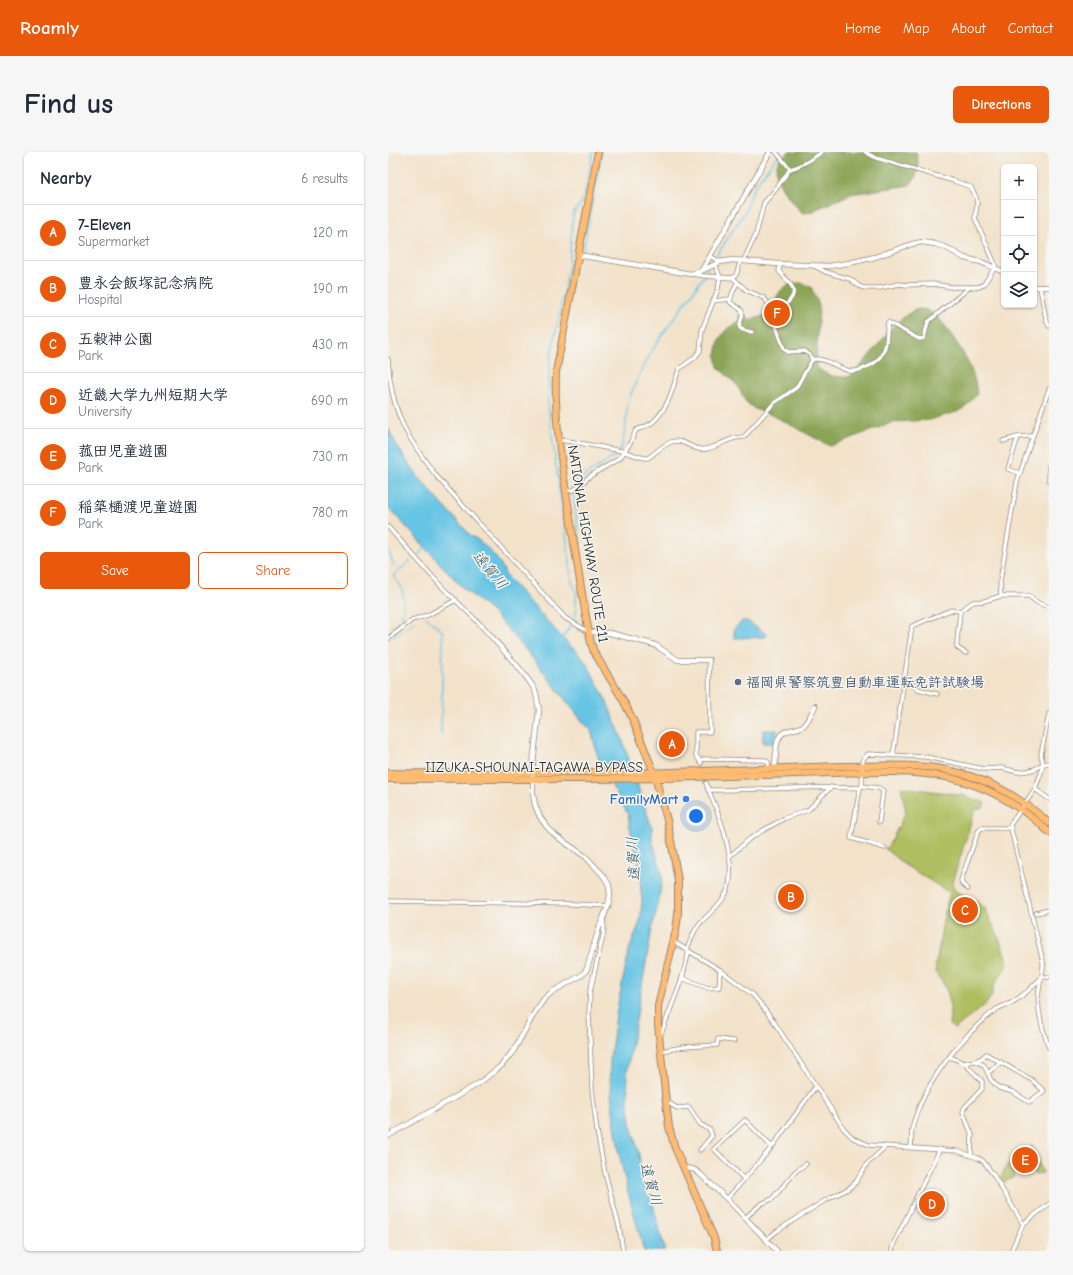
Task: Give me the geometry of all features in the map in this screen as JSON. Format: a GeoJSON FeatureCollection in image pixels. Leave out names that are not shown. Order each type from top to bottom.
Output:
{"type":"FeatureCollection","features":[{"type":"Feature","properties":{"kind":"highway","name":"NATIONAL HIGHWAY ROUTE 211"},"geometry":{"type":"LineString","coordinates":[[598,152],[556,372],[555,395],[559,440],[570,491],[589,632],[594,652],[623,700],[633,720],[655,776],[670,835],[678,881],[678,915],[674,942],[658,1006],[659,1040],[666,1102],[671,1137],[714,1238],[717,1251]]}},
{"type":"Feature","properties":{"kind":"highway","name":"IIZUKA-SHOUNAI-TAGAWA BYPASS"},"geometry":{"type":"LineString","coordinates":[[655,776],[772,768],[863,769],[945,777],[972,784],[996,794],[1023,807],[1049,823]]}},
{"type":"Feature","properties":{"kind":"highway","name":"IIZUKA-SHOUNAI-TAGAWA BYPASS"},"geometry":{"type":"LineString","coordinates":[[388,773],[533,776],[655,776],[863,769]]}},
{"type":"Feature","properties":{"kind":"highway","name":"IIZUKA-SHOUNAI-TAGAWA BYPASS"},"geometry":{"type":"LineString","coordinates":[[388,779],[533,776]]}},
{"type":"Feature","properties":{"kind":"highway","name":"IIZUKA-SHOUNAI-TAGAWA BYPASS"},"geometry":{"type":"LineString","coordinates":[[1023,807],[1049,832]]}},
{"type":"Feature","properties":{"kind":"street"},"geometry":{"type":"LineString","coordinates":[[703,273],[714,261],[770,152]]}},
{"type":"Feature","properties":{"kind":"street"},"geometry":{"type":"LineString","coordinates":[[813,158],[814,152]]}},
{"type":"Feature","properties":{"kind":"street"},"geometry":{"type":"LineString","coordinates":[[733,278],[736,275],[756,234],[764,203],[790,169],[795,168],[822,152]]}},
{"type":"Feature","properties":{"kind":"street"},"geometry":{"type":"LineString","coordinates":[[813,266],[826,272],[850,279],[864,288],[880,288],[899,284],[933,284],[951,287],[979,287],[984,284],[995,267],[975,218],[977,204],[976,197],[971,187],[876,158],[865,152]]}},
{"type":"Feature","properties":{"kind":"street"},"geometry":{"type":"LineString","coordinates":[[778,154],[790,169]]}},
{"type":"Feature","properties":{"kind":"street"},"geometry":{"type":"LineString","coordinates":[[703,273],[714,261],[742,260],[780,264],[829,266],[874,257],[922,242],[947,248],[964,258],[995,267],[1001,270]]}},
{"type":"Feature","properties":{"kind":"street"},"geometry":{"type":"LineString","coordinates":[[578,255],[691,274],[703,273],[733,278],[746,290],[767,300],[784,349],[788,352],[805,351],[810,355],[812,360]]}},
{"type":"Feature","properties":{"kind":"street"},"geometry":{"type":"LineString","coordinates":[[570,491],[590,476],[620,458],[622,451],[636,430],[653,423],[673,393],[679,369],[698,355],[700,351],[702,330],[718,289],[720,277],[714,261]]}},
{"type":"Feature","properties":{"kind":"street"},"geometry":{"type":"LineString","coordinates":[[776,323],[782,317],[785,306],[793,296],[794,292],[792,287],[779,271],[780,264]]}},
{"type":"Feature","properties":{"kind":"street"},"geometry":{"type":"LineString","coordinates":[[730,299],[738,283]]}},
{"type":"Feature","properties":{"kind":"street"},"geometry":{"type":"LineString","coordinates":[[812,360],[821,359],[841,369],[851,371],[856,371],[872,365],[880,358],[885,348],[888,322],[920,339],[924,338],[928,322],[970,287]]}},
{"type":"Feature","properties":{"kind":"street"},"geometry":{"type":"LineString","coordinates":[[1049,287],[1037,287],[1049,326]]}},
{"type":"Feature","properties":{"kind":"street"},"geometry":{"type":"LineString","coordinates":[[713,301],[730,299]]}},
{"type":"Feature","properties":{"kind":"street"},"geometry":{"type":"LineString","coordinates":[[730,299],[730,302],[741,310],[742,314],[739,326],[740,329],[742,331],[752,332]]}},
{"type":"Feature","properties":{"kind":"street"},"geometry":{"type":"LineString","coordinates":[[388,359],[389,377],[394,402],[402,424],[421,457],[438,478],[565,618],[589,632],[610,633],[654,645],[678,660],[709,660],[710,732],[696,732],[696,755],[700,762],[704,759],[765,760],[772,768]]}},
{"type":"Feature","properties":{"kind":"street"},"geometry":{"type":"LineString","coordinates":[[559,440],[622,451],[639,457],[648,458],[670,442],[678,441],[683,442],[693,448],[706,449],[735,437],[744,437],[774,403],[796,388],[812,360]]}},
{"type":"Feature","properties":{"kind":"street"},"geometry":{"type":"LineString","coordinates":[[1002,596],[1000,581],[1010,515],[1019,473],[1049,389]]}},
{"type":"Feature","properties":{"kind":"street"},"geometry":{"type":"LineString","coordinates":[[1003,441],[1018,437],[1032,436]]}},
{"type":"Feature","properties":{"kind":"street"},"geometry":{"type":"LineString","coordinates":[[1018,437],[1008,469],[1019,473]]}},
{"type":"Feature","properties":{"kind":"street"},"geometry":{"type":"LineString","coordinates":[[1049,466],[1049,480]]}},
{"type":"Feature","properties":{"kind":"street"},"geometry":{"type":"LineString","coordinates":[[388,527],[441,586],[482,626],[532,685],[536,693],[539,710],[533,776],[535,805],[540,817],[547,827],[556,836],[586,857],[603,875],[609,885],[610,895],[608,906],[587,969],[582,975],[552,992],[544,999],[514,1050],[501,1066],[478,1084],[388,1136]]}},
{"type":"Feature","properties":{"kind":"street"},"geometry":{"type":"LineString","coordinates":[[893,756],[912,626],[951,610],[960,611],[973,602],[984,601],[1002,596],[1029,596],[1038,603],[1049,607]]}},
{"type":"Feature","properties":{"kind":"street"},"geometry":{"type":"LineString","coordinates":[[388,639],[412,620],[456,600]]}},
{"type":"Feature","properties":{"kind":"street"},"geometry":{"type":"LineString","coordinates":[[960,611],[957,646],[958,649],[966,652]]}},
{"type":"Feature","properties":{"kind":"street"},"geometry":{"type":"LineString","coordinates":[[904,682],[912,684],[918,689],[937,694]]}},
{"type":"Feature","properties":{"kind":"street"},"geometry":{"type":"LineString","coordinates":[[772,768],[781,735],[787,730],[803,725],[815,706]]}},
{"type":"Feature","properties":{"kind":"street"},"geometry":{"type":"LineString","coordinates":[[1049,714],[1041,754],[1043,764],[1041,773],[1034,789],[1010,826],[1043,962],[1044,972],[1038,1001],[1041,1026],[1049,1048]]}},
{"type":"Feature","properties":{"kind":"street"},"geometry":{"type":"LineString","coordinates":[[885,848],[851,838],[861,787],[863,759],[868,754],[926,757],[984,769],[1002,768],[1017,772],[1027,772],[1043,764],[1049,763]]}},
{"type":"Feature","properties":{"kind":"street"},"geometry":{"type":"LineString","coordinates":[[659,1040],[682,978],[688,950],[700,923],[710,915],[724,898],[729,887],[729,857],[721,822],[706,783]]}},
{"type":"Feature","properties":{"kind":"street"},"geometry":{"type":"LineString","coordinates":[[729,857],[748,840],[762,831],[785,818],[808,810],[831,787]]}},
{"type":"Feature","properties":{"kind":"street"},"geometry":{"type":"LineString","coordinates":[[708,790],[831,787],[879,788],[883,791],[880,822]]}},
{"type":"Feature","properties":{"kind":"street"},"geometry":{"type":"LineString","coordinates":[[1034,789],[1049,799]]}},
{"type":"Feature","properties":{"kind":"street"},"geometry":{"type":"LineString","coordinates":[[968,889],[962,884],[961,880],[978,832],[981,828],[1011,828]]}},
{"type":"Feature","properties":{"kind":"street"},"geometry":{"type":"LineString","coordinates":[[388,901],[574,904],[608,906]]}},
{"type":"Feature","properties":{"kind":"street"},"geometry":{"type":"LineString","coordinates":[[1036,913],[1049,910]]}},
{"type":"Feature","properties":{"kind":"street"},"geometry":{"type":"LineString","coordinates":[[603,919],[604,932],[590,991],[588,1013],[592,1089],[597,1131],[605,1173],[619,1226],[623,1251]]}},
{"type":"Feature","properties":{"kind":"street"},"geometry":{"type":"LineString","coordinates":[[674,942],[720,970],[752,994],[772,1019],[844,1129],[853,1138],[869,1145],[957,1151],[971,1155],[983,1161],[1023,1224]]}},
{"type":"Feature","properties":{"kind":"street"},"geometry":{"type":"LineString","coordinates":[[682,978],[708,988],[719,988],[720,970]]}},
{"type":"Feature","properties":{"kind":"street"},"geometry":{"type":"LineString","coordinates":[[911,1147],[912,1130],[922,1102],[930,1087],[964,1038],[998,1008],[1011,1003],[1030,991],[1042,977],[1049,977]]}},
{"type":"Feature","properties":{"kind":"street"},"geometry":{"type":"LineString","coordinates":[[661,1051],[684,1047],[718,1045],[718,1039],[734,1041]]}},
{"type":"Feature","properties":{"kind":"street"},"geometry":{"type":"LineString","coordinates":[[964,1063],[980,1060],[986,1054],[1032,1080],[1044,1091],[1029,1102],[1013,1092],[999,1088],[991,1080],[984,1065],[975,1061]]}},
{"type":"Feature","properties":{"kind":"street"},"geometry":{"type":"LineString","coordinates":[[950,1057],[964,1063],[982,1081],[982,1089],[964,1108],[963,1112],[972,1136],[971,1155]]}},
{"type":"Feature","properties":{"kind":"street"},"geometry":{"type":"LineString","coordinates":[[988,1073],[1001,1062]]}},
{"type":"Feature","properties":{"kind":"street"},"geometry":{"type":"LineString","coordinates":[[727,1199],[772,1147],[816,1086]]}},
{"type":"Feature","properties":{"kind":"street"},"geometry":{"type":"LineString","coordinates":[[666,1102],[677,1108],[689,1107],[700,1124],[710,1130],[712,1136],[700,1150]]}},
{"type":"Feature","properties":{"kind":"street"},"geometry":{"type":"LineString","coordinates":[[744,1179],[714,1149],[745,1120],[772,1147]]}},
{"type":"Feature","properties":{"kind":"street"},"geometry":{"type":"LineString","coordinates":[[766,1240],[777,1231],[824,1201],[848,1189],[856,1182],[867,1164],[885,1147]]}},
{"type":"Feature","properties":{"kind":"street"},"geometry":{"type":"LineString","coordinates":[[892,1251],[893,1245],[940,1149]]}},
{"type":"Feature","properties":{"kind":"street"},"geometry":{"type":"LineString","coordinates":[[745,1218],[761,1204],[772,1199],[796,1171],[806,1164]]}},
{"type":"Feature","properties":{"kind":"street"},"geometry":{"type":"LineString","coordinates":[[684,1168],[693,1169],[699,1173],[727,1199],[777,1251]]}},
{"type":"Feature","properties":{"kind":"street"},"geometry":{"type":"LineString","coordinates":[[1011,1251],[1023,1224],[1049,1204]]}},
{"type":"Feature","properties":{"kind":"green space"},"geometry":{"type":"Polygon","coordinates":[[[789,152],[916,152],[918,170],[913,182],[909,185],[851,194],[810,212],[803,213],[784,191],[776,171],[779,161],[789,152]]]}},
{"type":"Feature","properties":{"kind":"green space"},"geometry":{"type":"Polygon","coordinates":[[[801,283],[811,287],[819,305],[816,366],[824,372],[835,376],[849,377],[858,369],[896,324],[913,311],[921,309],[930,311],[934,314],[945,325],[955,340],[971,369],[977,394],[960,411],[929,420],[894,422],[830,446],[772,415],[755,409],[746,402],[737,385],[718,367],[716,355],[719,340],[725,331],[739,321],[761,317],[772,310],[776,298],[785,287],[801,283]]]}},
{"type":"Feature","properties":{"kind":"green space"},"geometry":{"type":"Polygon","coordinates":[[[901,787],[962,795],[985,803],[983,808],[977,809],[974,813],[952,883],[955,891],[978,901],[984,907],[999,938],[1008,963],[994,986],[992,995],[986,1004],[954,1029],[949,1024],[950,1009],[948,994],[937,974],[935,967],[944,916],[950,893],[905,865],[885,849],[889,845],[906,812],[901,787]]]}},
{"type":"Feature","properties":{"kind":"green space"},"geometry":{"type":"Polygon","coordinates":[[[1032,1146],[1043,1173],[1035,1174],[1025,1167],[1013,1173],[1014,1177],[1002,1184],[1000,1181],[1006,1166],[1032,1146]]]}},
{"type":"Feature","properties":{"kind":"water","name":"遠賀川"},"geometry":{"type":"Polygon","coordinates":[[[388,428],[405,458],[425,485],[471,536],[481,542],[492,553],[501,565],[505,575],[571,647],[575,649],[587,664],[607,702],[622,739],[652,828],[652,840],[661,870],[662,879],[627,1072],[628,1099],[632,1129],[639,1154],[642,1182],[653,1205],[665,1251],[644,1251],[620,1158],[612,1105],[610,1058],[617,1009],[629,950],[640,922],[642,900],[640,870],[628,814],[600,765],[591,730],[504,625],[492,612],[461,586],[388,507],[388,428]]]}},
{"type":"Feature","properties":{"kind":"water"},"geometry":{"type":"Polygon","coordinates":[[[742,621],[747,621],[766,634],[766,637],[734,638],[734,629],[742,621]]]}},
{"type":"Feature","properties":{"kind":"water"},"geometry":{"type":"Polygon","coordinates":[[[763,730],[777,730],[774,743],[763,743],[763,730]]]}},
{"type":"Feature","properties":{"kind":"waterway"},"geometry":{"type":"LineString","coordinates":[[562,639],[575,618],[576,591],[572,582],[548,405],[550,361],[569,265],[573,214],[582,202],[585,193],[593,152]]}},
{"type":"Feature","properties":{"kind":"waterway"},"geometry":{"type":"LineString","coordinates":[[583,252],[602,152]]}},
{"type":"Feature","properties":{"kind":"waterway"},"geometry":{"type":"LineString","coordinates":[[711,264],[746,210],[758,181],[781,152]]}},
{"type":"Feature","properties":{"kind":"waterway"},"geometry":{"type":"LineString","coordinates":[[577,545],[580,544],[572,487],[576,482],[618,454],[624,437],[629,399],[645,363],[708,269]]}},
{"type":"Feature","properties":{"kind":"waterway"},"geometry":{"type":"LineString","coordinates":[[419,554],[426,547]]}},
{"type":"Feature","properties":{"kind":"waterway"},"geometry":{"type":"LineString","coordinates":[[388,551],[394,565]]}},
{"type":"Feature","properties":{"kind":"waterway"},"geometry":{"type":"LineString","coordinates":[[388,634],[402,618],[404,599],[401,586],[395,579],[394,575],[410,561]]}},
{"type":"Feature","properties":{"kind":"waterway"},"geometry":{"type":"LineString","coordinates":[[426,618],[428,618],[443,632],[441,734]]}},
{"type":"Feature","properties":{"kind":"waterway"},"geometry":{"type":"LineString","coordinates":[[406,628],[415,621]]}},
{"type":"Feature","properties":{"kind":"waterway"},"geometry":{"type":"LineString","coordinates":[[391,638],[403,630]]}},
{"type":"Feature","properties":{"kind":"tunnel"},"geometry":{"type":"LineString","coordinates":[[701,763],[706,783]]}},
{"type":"Feature","properties":{"kind":"place","name":"稲築樋渡児童遊園"},"geometry":{"type":"Point","coordinates":[777,313]}},
{"type":"Feature","properties":{"kind":"place","name":"福岡県警察筑豊自動車運転免許試験場"},"geometry":{"type":"Point","coordinates":[738,682]}},
{"type":"Feature","properties":{"kind":"place","name":"7-Eleven"},"geometry":{"type":"Point","coordinates":[672,744]}},
{"type":"Feature","properties":{"kind":"place","name":"FamilyMart"},"geometry":{"type":"Point","coordinates":[686,799]}},
{"type":"Feature","properties":{"kind":"place","name":"豊永会飯塚記念病院"},"geometry":{"type":"Point","coordinates":[791,897]}},
{"type":"Feature","properties":{"kind":"place","name":"五穀神公園"},"geometry":{"type":"Point","coordinates":[965,910]}},
{"type":"Feature","properties":{"kind":"place","name":"菰田児童遊園"},"geometry":{"type":"Point","coordinates":[1025,1160]}},
{"type":"Feature","properties":{"kind":"place","name":"近畿大学九州短期大学"},"geometry":{"type":"Point","coordinates":[932,1204]}}]}
